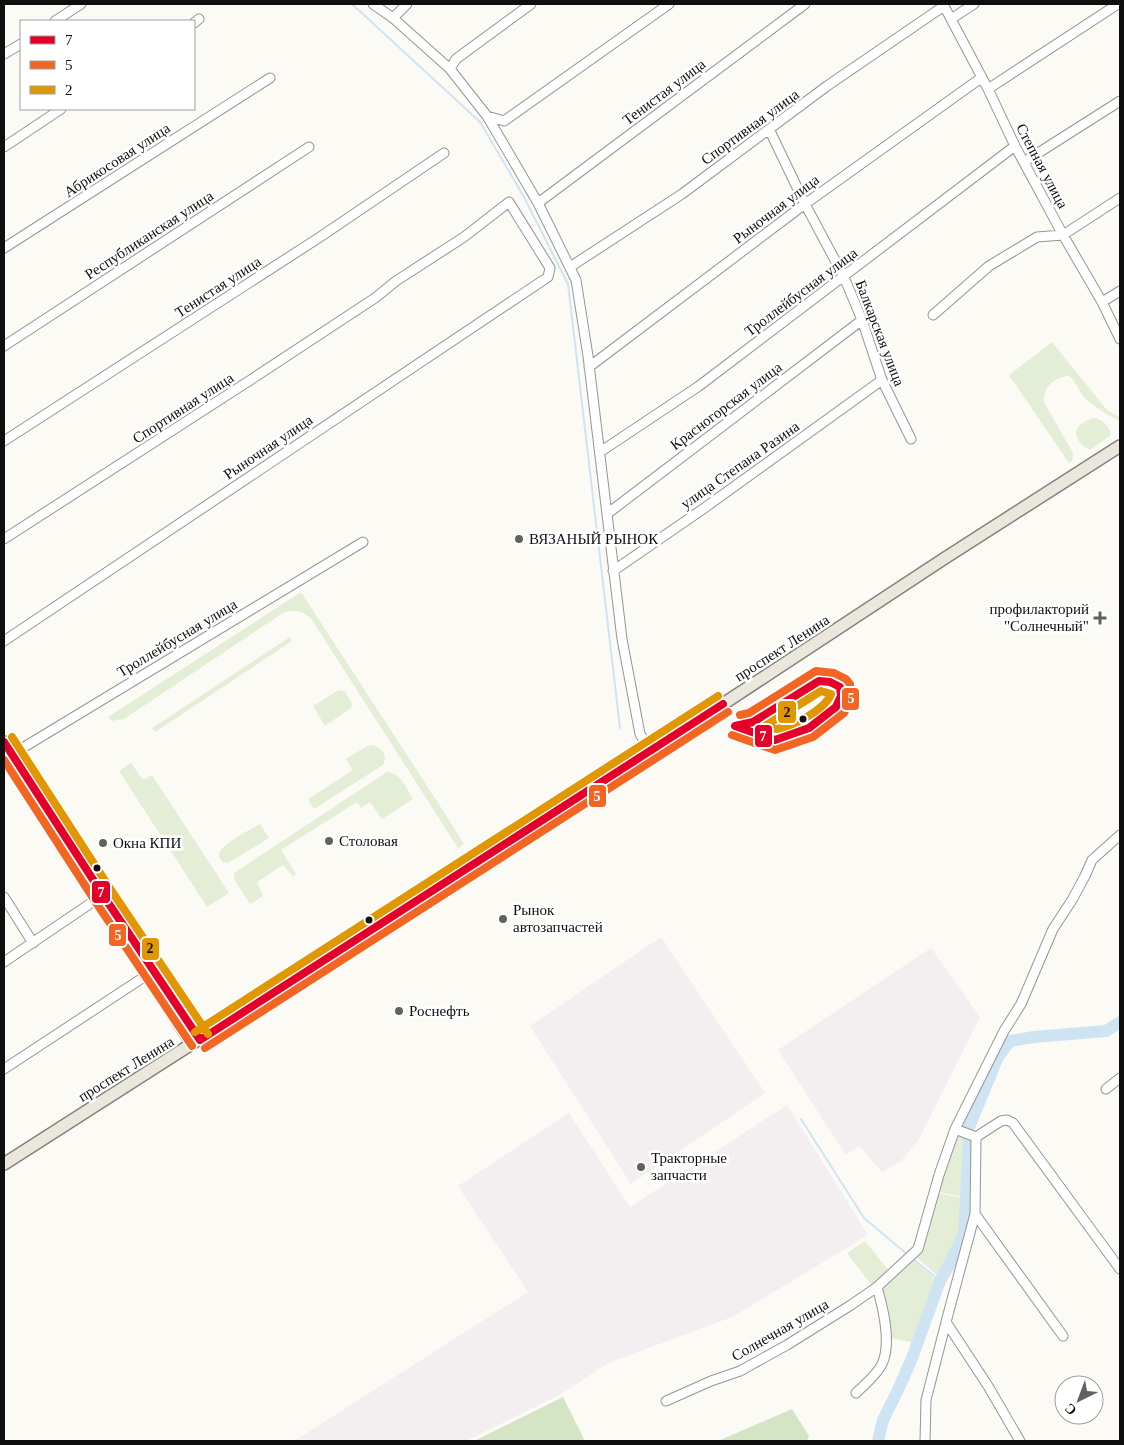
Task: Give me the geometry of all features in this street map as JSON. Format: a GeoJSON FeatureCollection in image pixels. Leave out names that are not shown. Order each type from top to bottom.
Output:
{"type":"FeatureCollection","features":[{"type":"Feature","properties":{"kind":"main road","name":"проспект Ленина"},"geometry":{"type":"LineString","coordinates":[[4,1164],[730,699],[960,548],[1120,446]]}},
{"type":"Feature","properties":{"kind":"main road"},"geometry":{"type":"LineString","coordinates":[[4,742],[7,756],[98,899],[196,1042]]}},
{"type":"Feature","properties":{"kind":"main road"},"geometry":{"type":"LineString","coordinates":[[7,756],[103,896],[150,973],[162,983],[196,1042]]}},
{"type":"Feature","properties":{"kind":"street"},"geometry":{"type":"LineString","coordinates":[[57,20],[81,4]]}},
{"type":"Feature","properties":{"kind":"street"},"geometry":{"type":"LineString","coordinates":[[374,4],[393,18],[450,68],[487,116],[538,203],[576,280],[600,452],[622,639],[640,734],[650,750]]}},
{"type":"Feature","properties":{"kind":"street"},"geometry":{"type":"LineString","coordinates":[[393,18],[407,4]]}},
{"type":"Feature","properties":{"kind":"street"},"geometry":{"type":"LineString","coordinates":[[450,68],[456,59],[531,4]]}},
{"type":"Feature","properties":{"kind":"street"},"geometry":{"type":"LineString","coordinates":[[487,116],[504,122],[669,4]]}},
{"type":"Feature","properties":{"kind":"street","name":"Тенистая улица"},"geometry":{"type":"LineString","coordinates":[[538,203],[805,4]]}},
{"type":"Feature","properties":{"kind":"street"},"geometry":{"type":"LineString","coordinates":[[951,19],[974,4]]}},
{"type":"Feature","properties":{"kind":"street"},"geometry":{"type":"LineString","coordinates":[[988,89],[1118,4]]}},
{"type":"Feature","properties":{"kind":"street","name":"Степная улица"},"geometry":{"type":"LineString","coordinates":[[944,5],[988,89],[1015,146],[1102,302],[1120,339]]}},
{"type":"Feature","properties":{"kind":"street","name":"Спортивная улица"},"geometry":{"type":"LineString","coordinates":[[570,267],[682,194],[827,86],[944,5]]}},
{"type":"Feature","properties":{"kind":"street"},"geometry":{"type":"LineString","coordinates":[[4,54],[20,45]]}},
{"type":"Feature","properties":{"kind":"street","name":"Абрикосовая улица"},"geometry":{"type":"LineString","coordinates":[[4,248],[270,78]]}},
{"type":"Feature","properties":{"kind":"street","name":"Рыночная улица"},"geometry":{"type":"LineString","coordinates":[[589,367],[805,204],[981,78]]}},
{"type":"Feature","properties":{"kind":"street"},"geometry":{"type":"LineString","coordinates":[[1024,162],[1120,101]]}},
{"type":"Feature","properties":{"kind":"street"},"geometry":{"type":"LineString","coordinates":[[4,147],[60,110]]}},
{"type":"Feature","properties":{"kind":"street","name":"Балкарская улица"},"geometry":{"type":"LineString","coordinates":[[769,130],[805,204],[844,277],[862,320],[882,380],[911,439]]}},
{"type":"Feature","properties":{"kind":"street","name":"Троллейбусная улица"},"geometry":{"type":"LineString","coordinates":[[600,452],[699,386],[1015,146]]}},
{"type":"Feature","properties":{"kind":"street","name":"Республиканская улица"},"geometry":{"type":"LineString","coordinates":[[4,346],[309,147]]}},
{"type":"Feature","properties":{"kind":"street","name":"Тенистая улица"},"geometry":{"type":"LineString","coordinates":[[4,441],[312,242],[444,153]]}},
{"type":"Feature","properties":{"kind":"street"},"geometry":{"type":"LineString","coordinates":[[933,315],[989,266],[1037,238],[1063,235],[1120,198]]}},
{"type":"Feature","properties":{"kind":"street","name":"Спортивная улица"},"geometry":{"type":"LineString","coordinates":[[4,539],[375,298],[396,281],[464,237],[509,202],[550,268],[548,277]]}},
{"type":"Feature","properties":{"kind":"street","name":"Рыночная улица"},"geometry":{"type":"LineString","coordinates":[[4,641],[548,277]]}},
{"type":"Feature","properties":{"kind":"street"},"geometry":{"type":"LineString","coordinates":[[1102,302],[1120,291]]}},
{"type":"Feature","properties":{"kind":"street","name":"Красногорская улица"},"geometry":{"type":"LineString","coordinates":[[607,514],[862,320]]}},
{"type":"Feature","properties":{"kind":"street","name":"улица Степана Разина"},"geometry":{"type":"LineString","coordinates":[[613,571],[703,509],[882,380]]}},
{"type":"Feature","properties":{"kind":"street","name":"Троллейбусная улица"},"geometry":{"type":"LineString","coordinates":[[7,756],[363,542]]}},
{"type":"Feature","properties":{"kind":"street"},"geometry":{"type":"LineString","coordinates":[[976,1137],[958,1131],[1004,1031],[1021,1004],[1053,929],[1072,900],[1092,860],[1120,836]]}},
{"type":"Feature","properties":{"kind":"street"},"geometry":{"type":"LineString","coordinates":[[4,897],[33,943]]}},
{"type":"Feature","properties":{"kind":"street"},"geometry":{"type":"LineString","coordinates":[[4,962],[98,899]]}},
{"type":"Feature","properties":{"kind":"street"},"geometry":{"type":"LineString","coordinates":[[4,915],[12,910]]}},
{"type":"Feature","properties":{"kind":"street"},"geometry":{"type":"LineString","coordinates":[[4,1069],[150,973]]}},
{"type":"Feature","properties":{"kind":"street"},"geometry":{"type":"LineString","coordinates":[[1106,1089],[1120,1078]]}},
{"type":"Feature","properties":{"kind":"street"},"geometry":{"type":"LineString","coordinates":[[976,1137],[1001,1121],[1007,1120],[1013,1123],[1120,1269]]}},
{"type":"Feature","properties":{"kind":"street","name":"Солнечная улица"},"geometry":{"type":"LineString","coordinates":[[666,1401],[711,1381],[740,1371],[843,1310],[877,1287],[904,1263],[918,1249],[939,1175],[958,1131]]}},
{"type":"Feature","properties":{"kind":"street"},"geometry":{"type":"LineString","coordinates":[[926,1441],[926,1400],[975,1214],[976,1137]]}},
{"type":"Feature","properties":{"kind":"street"},"geometry":{"type":"LineString","coordinates":[[975,1214],[1063,1336]]}},
{"type":"Feature","properties":{"kind":"street"},"geometry":{"type":"LineString","coordinates":[[856,1393],[882,1365],[885,1354],[884,1321],[877,1287]]}},
{"type":"Feature","properties":{"kind":"street"},"geometry":{"type":"LineString","coordinates":[[946,1322],[988,1386],[1020,1441]]}},
{"type":"Feature","properties":{"kind":"shaded area"},"geometry":{"type":"Polygon","coordinates":[[[661,937],[765,1093],[631,1184],[530,1026],[661,937]]]}},
{"type":"Feature","properties":{"kind":"shaded area"},"geometry":{"type":"Polygon","coordinates":[[[931,948],[980,1017],[919,1139],[901,1161],[882,1172],[859,1146],[846,1155],[778,1050],[931,948]]]}},
{"type":"Feature","properties":{"kind":"shaded area"},"geometry":{"type":"Polygon","coordinates":[[[787,1105],[868,1235],[732,1317],[608,1363],[561,1394],[466,1441],[294,1441],[528,1292],[458,1186],[569,1113],[630,1207],[787,1105]]]}},
{"type":"Feature","properties":{"kind":"green space"},"geometry":{"type":"Polygon","coordinates":[[[1052,342],[1107,410],[1120,417],[1120,421],[1091,403],[1083,396],[1069,376],[1059,378],[1051,384],[1045,392],[1044,402],[1073,453],[1072,461],[1069,463],[1009,375],[1052,342]]]}},
{"type":"Feature","properties":{"kind":"green space"},"geometry":{"type":"Polygon","coordinates":[[[1092,418],[1099,419],[1104,423],[1111,435],[1090,450],[1081,444],[1076,430],[1092,418]]]}},
{"type":"Feature","properties":{"kind":"green space"},"geometry":{"type":"Polygon","coordinates":[[[301,592],[464,844],[458,848],[312,620],[302,613],[291,611],[283,613],[124,719],[111,721],[108,717],[301,592]]]}},
{"type":"Feature","properties":{"kind":"green space"},"geometry":{"type":"Polygon","coordinates":[[[290,637],[292,641],[155,732],[152,728],[290,637]]]}},
{"type":"Feature","properties":{"kind":"green space"},"geometry":{"type":"Polygon","coordinates":[[[341,690],[345,692],[352,703],[351,708],[325,726],[313,706],[341,690]]]}},
{"type":"Feature","properties":{"kind":"green space"},"geometry":{"type":"Polygon","coordinates":[[[372,745],[384,752],[383,765],[314,809],[308,799],[353,770],[346,759],[372,745]]]}},
{"type":"Feature","properties":{"kind":"green space"},"geometry":{"type":"Polygon","coordinates":[[[131,763],[143,780],[152,775],[229,893],[207,907],[119,771],[131,763]]]}},
{"type":"Feature","properties":{"kind":"green space"},"geometry":{"type":"Polygon","coordinates":[[[387,772],[400,778],[413,799],[382,819],[370,802],[361,808],[357,802],[281,850],[296,874],[293,876],[283,865],[257,882],[263,896],[250,904],[234,879],[234,874],[237,871],[387,772]]]}},
{"type":"Feature","properties":{"kind":"green space"},"geometry":{"type":"Polygon","coordinates":[[[260,824],[269,838],[228,863],[222,862],[219,855],[224,847],[260,824]]]}},
{"type":"Feature","properties":{"kind":"green space"},"geometry":{"type":"Polygon","coordinates":[[[957,1132],[966,1137],[963,1197],[938,1192],[957,1132]]]}},
{"type":"Feature","properties":{"kind":"green space"},"geometry":{"type":"Polygon","coordinates":[[[937,1193],[963,1198],[960,1234],[939,1277],[916,1257],[928,1235],[937,1193]]]}},
{"type":"Feature","properties":{"kind":"green space"},"geometry":{"type":"Polygon","coordinates":[[[865,1241],[890,1272],[872,1286],[847,1253],[865,1241]]]}},
{"type":"Feature","properties":{"kind":"green space"},"geometry":{"type":"Polygon","coordinates":[[[912,1259],[938,1282],[916,1343],[889,1338],[880,1288],[912,1259]]]}},
{"type":"Feature","properties":{"kind":"green space"},"geometry":{"type":"Polygon","coordinates":[[[563,1397],[585,1441],[474,1441],[563,1397]]]}},
{"type":"Feature","properties":{"kind":"green space"},"geometry":{"type":"Polygon","coordinates":[[[792,1409],[809,1436],[807,1441],[718,1441],[792,1409]]]}},
{"type":"Feature","properties":{"kind":"waterway"},"geometry":{"type":"LineString","coordinates":[[352,4],[480,122],[524,197],[568,284],[620,728]]}},
{"type":"Feature","properties":{"kind":"waterway"},"geometry":{"type":"LineString","coordinates":[[878,1441],[883,1420],[912,1358],[940,1281],[964,1233],[969,1141],[967,1132],[998,1057],[1010,1041],[1106,1031],[1120,1022]]}},
{"type":"Feature","properties":{"kind":"waterway"},"geometry":{"type":"LineString","coordinates":[[801,1119],[864,1218],[908,1255]]}},
{"type":"Feature","properties":{"kind":"waterway"},"geometry":{"type":"LineString","coordinates":[[912,1258],[940,1281]]}},
{"type":"Feature","properties":{"kind":"transit line","name":"5"},"geometry":{"type":"LineString","coordinates":[[732,735],[775,750],[813,737],[844,713],[851,698],[850,684],[846,679],[834,673],[816,671],[749,713],[740,715]]}},
{"type":"Feature","properties":{"kind":"transit line","name":"7"},"geometry":{"type":"LineString","coordinates":[[819,681],[830,682],[840,687],[841,696],[836,707],[809,728],[775,740],[735,726],[753,722],[819,681]]}},
{"type":"Feature","properties":{"kind":"transit line","name":"2"},"geometry":{"type":"LineString","coordinates":[[821,691],[831,694],[822,706],[808,716],[791,725],[777,729],[765,726],[821,691]]}},
{"type":"Feature","properties":{"kind":"transit line","name":"2"},"geometry":{"type":"LineString","coordinates":[[195,1032],[718,696]]}},
{"type":"Feature","properties":{"kind":"transit line","name":"7"},"geometry":{"type":"LineString","coordinates":[[200,1040],[723,704]]}},
{"type":"Feature","properties":{"kind":"transit line","name":"5"},"geometry":{"type":"LineString","coordinates":[[205,1048],[728,712]]}},
{"type":"Feature","properties":{"kind":"transit line","name":"2"},"geometry":{"type":"LineString","coordinates":[[12,737],[111,890],[208,1034]]}},
{"type":"Feature","properties":{"kind":"transit line","name":"7"},"geometry":{"type":"LineString","coordinates":[[4,742],[200,1040]]}},
{"type":"Feature","properties":{"kind":"transit line","name":"5"},"geometry":{"type":"LineString","coordinates":[[4,760],[192,1046]]}},
{"type":"Feature","properties":{"kind":"place","name":"ВЯЗАНЫЙ РЫНОК"},"geometry":{"type":"Point","coordinates":[519,539]}},
{"type":"Feature","properties":{"kind":"place","name":"профилакторий \"Солнечный\""},"geometry":{"type":"Point","coordinates":[1100,618]}},
{"type":"Feature","properties":{"kind":"place","name":"Столовая"},"geometry":{"type":"Point","coordinates":[329,841]}},
{"type":"Feature","properties":{"kind":"place","name":"Окна КПИ"},"geometry":{"type":"Point","coordinates":[103,843]}},
{"type":"Feature","properties":{"kind":"place","name":"Рынок автозапчастей"},"geometry":{"type":"Point","coordinates":[503,919]}},
{"type":"Feature","properties":{"kind":"place","name":"Роснефть"},"geometry":{"type":"Point","coordinates":[399,1011]}},
{"type":"Feature","properties":{"kind":"place","name":"Тракторные запчасти"},"geometry":{"type":"Point","coordinates":[641,1167]}}]}
